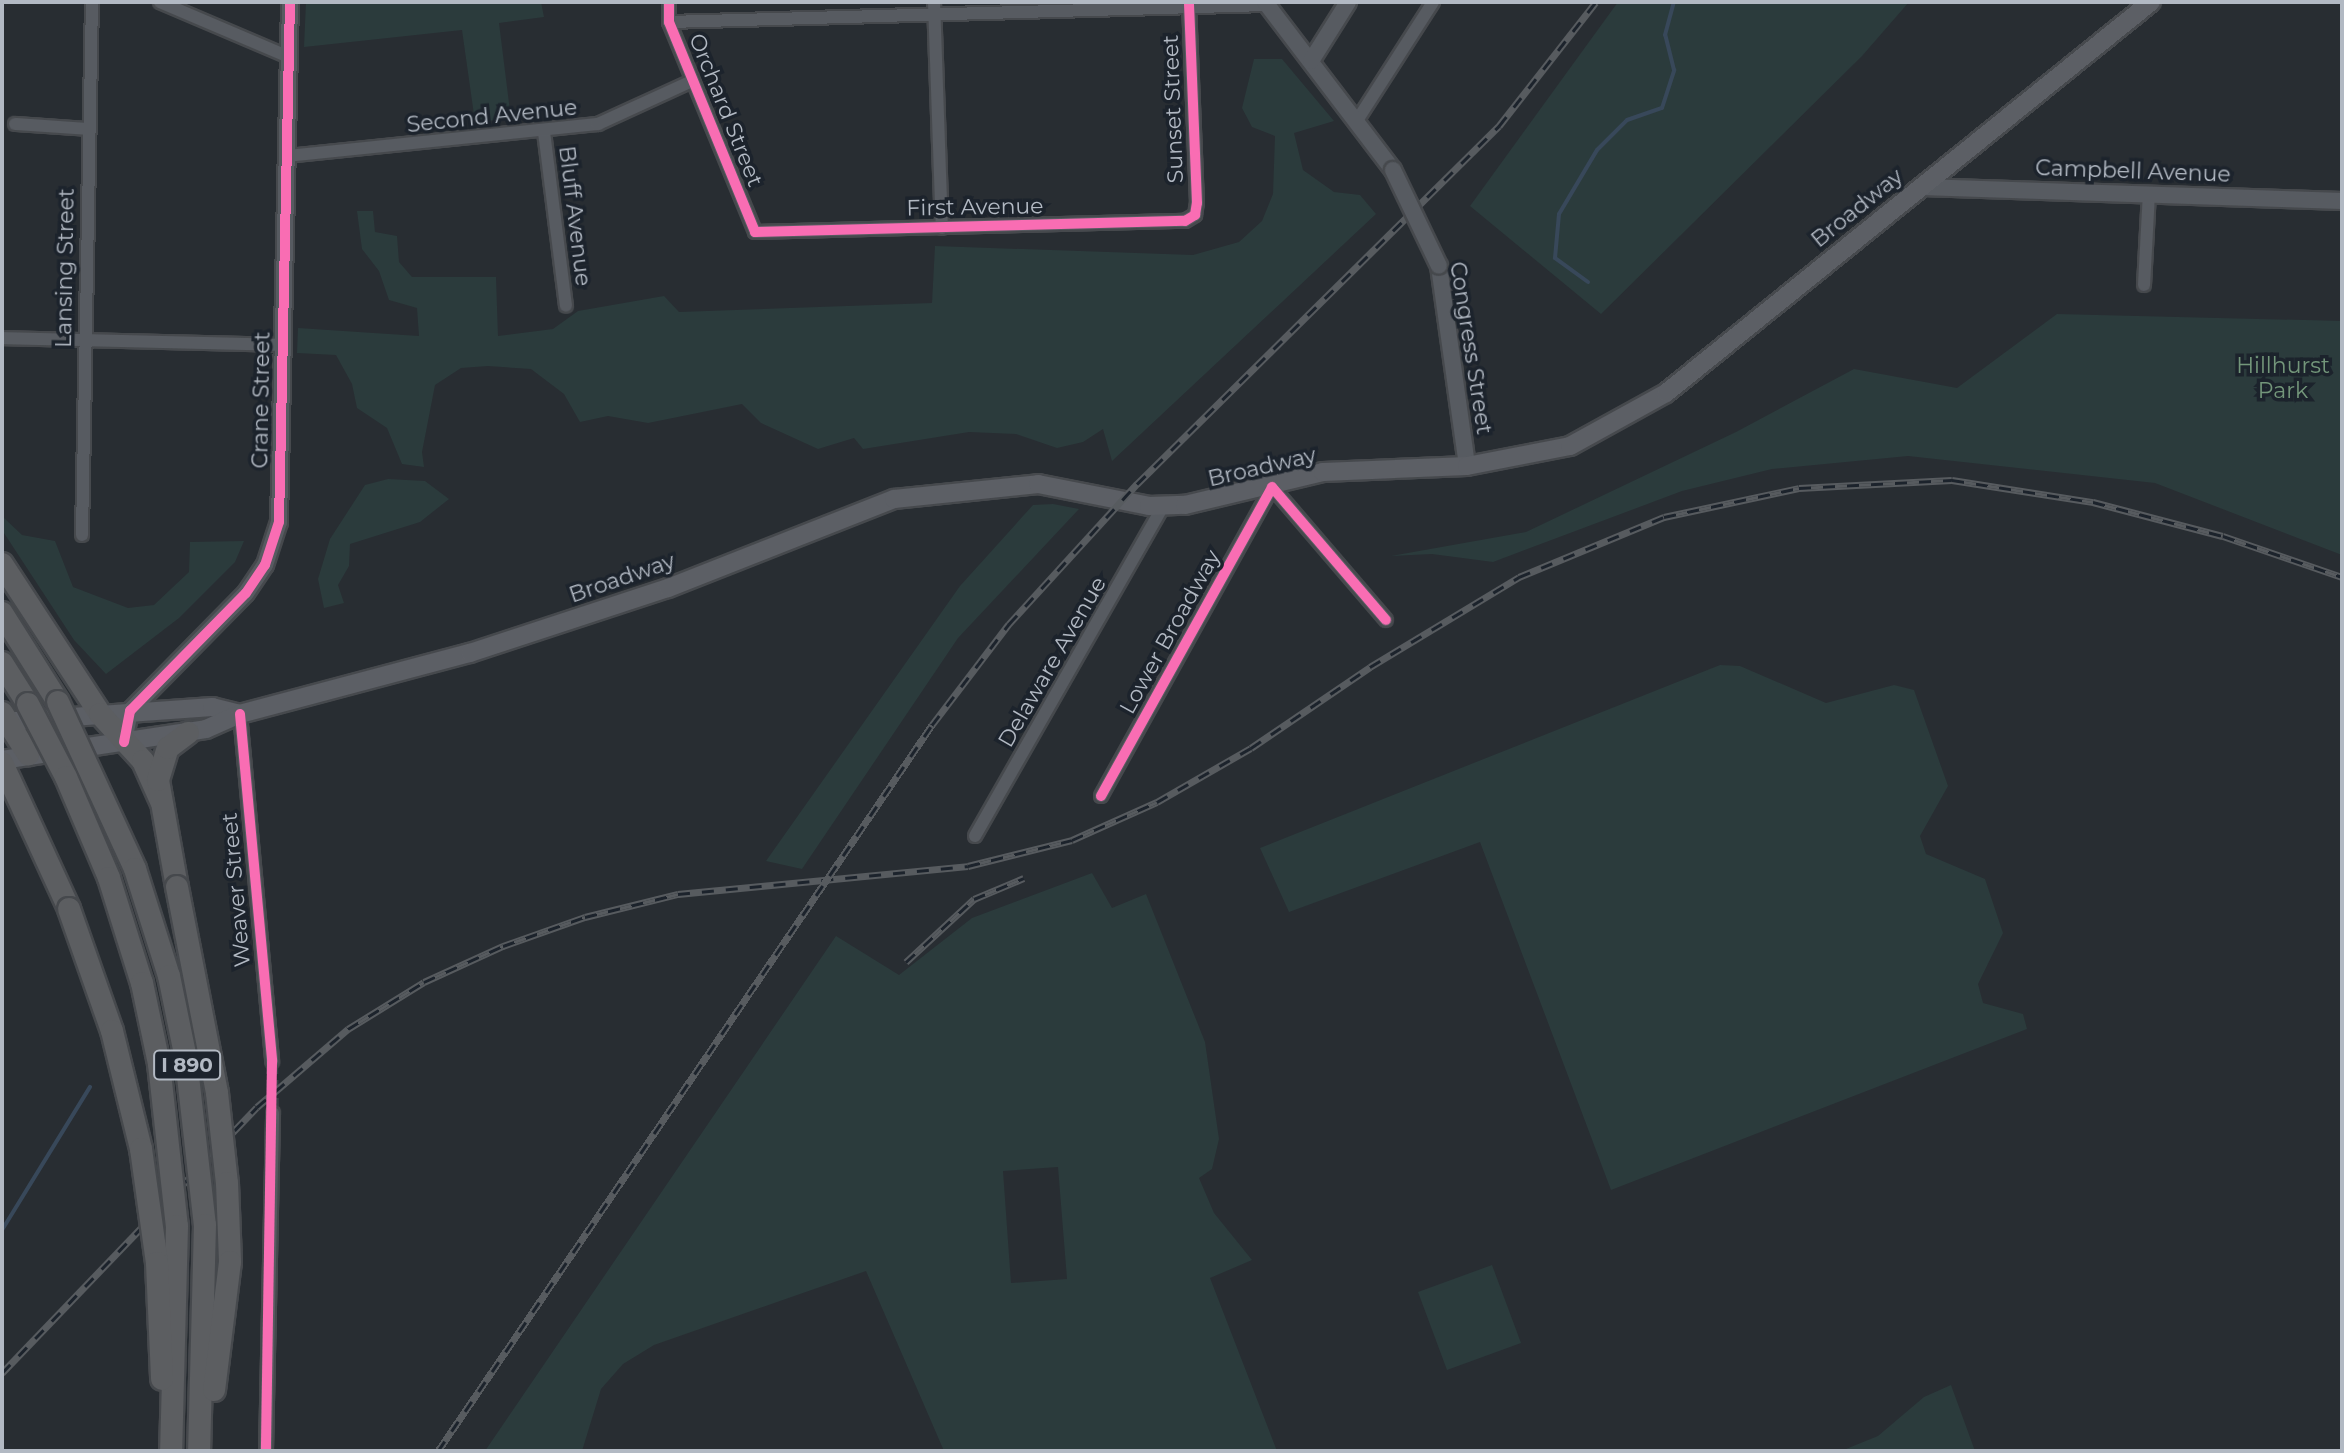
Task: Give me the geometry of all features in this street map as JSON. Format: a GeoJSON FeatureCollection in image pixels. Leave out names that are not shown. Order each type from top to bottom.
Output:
{"type":"FeatureCollection","features":[{"type":"Feature","properties":{"kind":"highway"},"geometry":{"type":"LineString","coordinates":[[2,564],[100,714],[143,761],[161,801]]}},
{"type":"Feature","properties":{"kind":"highway","name":"I 890"},"geometry":{"type":"LineString","coordinates":[[2,613],[58,702],[135,869],[169,976],[199,1143],[205,1250],[199,1451]]}},
{"type":"Feature","properties":{"kind":"highway","name":"I 890"},"geometry":{"type":"LineString","coordinates":[[2,663],[28,704],[66,777],[109,878],[157,1050],[177,1226],[171,1451]]}},
{"type":"Feature","properties":{"kind":"highway"},"geometry":{"type":"LineString","coordinates":[[2,751],[3,718]]}},
{"type":"Feature","properties":{"kind":"highway"},"geometry":{"type":"LineString","coordinates":[[3,718],[28,754]]}},
{"type":"Feature","properties":{"kind":"highway"},"geometry":{"type":"LineString","coordinates":[[188,733],[162,758],[161,801],[219,1105],[230,1223],[228,1281],[206,1451]]}},
{"type":"Feature","properties":{"kind":"highway"},"geometry":{"type":"LineString","coordinates":[[2,761],[69,909],[112,1031],[141,1149],[157,1263],[164,1451]]}},
{"type":"Feature","properties":{"kind":"highway"},"geometry":{"type":"LineString","coordinates":[[2,786],[21,803]]}},
{"type":"Feature","properties":{"kind":"main road","name":"Broadway"},"geometry":{"type":"LineString","coordinates":[[2,761],[28,754],[188,733],[240,714],[573,621],[886,501],[1038,484],[1163,507],[1272,487],[1323,472],[1467,466],[1570,446],[1666,393],[2151,2]]}},
{"type":"Feature","properties":{"kind":"main road","name":"Broadway"},"geometry":{"type":"LineString","coordinates":[[3,718],[212,707],[240,714]]}},
{"type":"Feature","properties":{"kind":"street","name":"Lansing Street"},"geometry":{"type":"LineString","coordinates":[[82,535],[82,341],[92,2]]}},
{"type":"Feature","properties":{"kind":"street"},"geometry":{"type":"LineString","coordinates":[[160,2],[289,57]]}},
{"type":"Feature","properties":{"kind":"street","name":"Crane Street"},"geometry":{"type":"LineString","coordinates":[[130,711],[246,593],[265,565],[279,522],[290,2]]}},
{"type":"Feature","properties":{"kind":"street","name":"Orchard Street"},"geometry":{"type":"LineString","coordinates":[[669,2],[669,22],[755,232]]}},
{"type":"Feature","properties":{"kind":"street"},"geometry":{"type":"LineString","coordinates":[[1311,61],[1348,2]]}},
{"type":"Feature","properties":{"kind":"street"},"geometry":{"type":"LineString","coordinates":[[1358,119],[1433,2]]}},
{"type":"Feature","properties":{"kind":"street"},"geometry":{"type":"LineString","coordinates":[[669,22],[934,8],[1266,4]]}},
{"type":"Feature","properties":{"kind":"street","name":"Congress Street"},"geometry":{"type":"LineString","coordinates":[[1266,4],[1358,119],[1393,170],[1439,266],[1467,466]]}},
{"type":"Feature","properties":{"kind":"street","name":"Sunset Street"},"geometry":{"type":"LineString","coordinates":[[1189,5],[1195,215]]}},
{"type":"Feature","properties":{"kind":"street"},"geometry":{"type":"LineString","coordinates":[[934,8],[942,228]]}},
{"type":"Feature","properties":{"kind":"street","name":"Second Avenue"},"geometry":{"type":"LineString","coordinates":[[287,156],[544,132],[598,124],[692,81]]}},
{"type":"Feature","properties":{"kind":"street"},"geometry":{"type":"LineString","coordinates":[[15,124],[88,129]]}},
{"type":"Feature","properties":{"kind":"street","name":"Bluff Avenue"},"geometry":{"type":"LineString","coordinates":[[544,132],[566,306]]}},
{"type":"Feature","properties":{"kind":"street","name":"Campbell Avenue"},"geometry":{"type":"LineString","coordinates":[[1922,187],[2342,201]]}},
{"type":"Feature","properties":{"kind":"street"},"geometry":{"type":"LineString","coordinates":[[2144,285],[2149,193]]}},
{"type":"Feature","properties":{"kind":"street","name":"First Avenue"},"geometry":{"type":"LineString","coordinates":[[755,232],[1185,221],[1195,215]]}},
{"type":"Feature","properties":{"kind":"street"},"geometry":{"type":"LineString","coordinates":[[2,338],[281,345]]}},
{"type":"Feature","properties":{"kind":"street"},"geometry":{"type":"LineString","coordinates":[[1272,487],[1386,620]]}},
{"type":"Feature","properties":{"kind":"street","name":"Lower Broadway"},"geometry":{"type":"LineString","coordinates":[[1101,796],[1272,487]]}},
{"type":"Feature","properties":{"kind":"street","name":"Delaware Avenue"},"geometry":{"type":"LineString","coordinates":[[975,836],[1163,507]]}},
{"type":"Feature","properties":{"kind":"street"},"geometry":{"type":"LineString","coordinates":[[124,742],[130,711]]}},
{"type":"Feature","properties":{"kind":"street","name":"Weaver Street"},"geometry":{"type":"LineString","coordinates":[[240,714],[272,1062]]}},
{"type":"Feature","properties":{"kind":"street"},"geometry":{"type":"LineString","coordinates":[[266,1451],[273,1113]]}},
{"type":"Feature","properties":{"kind":"green space"},"geometry":{"type":"Polygon","coordinates":[[[306,2],[541,2],[544,17],[499,23],[511,119],[475,122],[462,30],[304,47],[306,2]]]}},
{"type":"Feature","properties":{"kind":"green space"},"geometry":{"type":"Polygon","coordinates":[[[1618,2],[1909,2],[1862,56],[1601,314],[1470,206],[1618,2]]]}},
{"type":"Feature","properties":{"kind":"green space"},"geometry":{"type":"Polygon","coordinates":[[[1254,59],[1282,59],[1334,121],[1294,133],[1303,170],[1334,192],[1360,195],[1376,214],[1112,461],[1103,429],[1083,442],[1057,448],[1016,434],[969,432],[863,449],[854,438],[818,449],[761,423],[742,404],[648,423],[608,416],[580,422],[564,394],[531,369],[488,366],[461,368],[435,385],[422,452],[424,467],[402,464],[387,428],[357,408],[352,384],[336,355],[297,353],[298,328],[419,336],[417,308],[389,300],[379,271],[362,249],[357,211],[373,211],[375,232],[397,236],[399,262],[412,277],[496,277],[498,336],[553,329],[578,311],[664,296],[679,312],[932,303],[935,246],[1193,255],[1239,242],[1262,221],[1273,194],[1275,136],[1252,127],[1242,108],[1254,59]]]}},
{"type":"Feature","properties":{"kind":"green space","name":"Hillhurst Park"},"geometry":{"type":"Polygon","coordinates":[[[2057,314],[2342,321],[2342,555],[2155,483],[1908,456],[1772,469],[1682,491],[1493,562],[1432,554],[1391,556],[1526,532],[1736,432],[1854,369],[1957,388],[2057,314]]]}},
{"type":"Feature","properties":{"kind":"green space"},"geometry":{"type":"Polygon","coordinates":[[[388,479],[425,481],[449,499],[420,522],[350,544],[349,566],[338,585],[344,603],[324,608],[318,579],[330,539],[365,485],[388,479]]]}},
{"type":"Feature","properties":{"kind":"green space"},"geometry":{"type":"Polygon","coordinates":[[[2,500],[3,517],[22,535],[55,541],[73,587],[128,608],[154,605],[189,572],[190,542],[244,541],[235,562],[179,618],[106,674],[74,640],[2,530],[2,500]]]}},
{"type":"Feature","properties":{"kind":"green space"},"geometry":{"type":"Polygon","coordinates":[[[1053,504],[1079,509],[958,638],[802,869],[766,861],[960,586],[1033,505],[1053,504]]]}},
{"type":"Feature","properties":{"kind":"green space"},"geometry":{"type":"Polygon","coordinates":[[[1720,665],[1740,666],[1826,703],[1894,685],[1914,690],[1948,786],[1920,836],[1926,854],[1985,879],[2003,933],[1978,984],[1983,1003],[2023,1014],[2027,1029],[1611,1190],[1480,842],[1289,912],[1260,848],[1720,665]]]}},
{"type":"Feature","properties":{"kind":"green space"},"geometry":{"type":"Polygon","coordinates":[[[1092,873],[1112,908],[1146,894],[1205,1042],[1219,1139],[1212,1169],[1199,1178],[1214,1213],[1252,1260],[1210,1278],[1277,1451],[944,1451],[866,1271],[654,1345],[623,1364],[601,1389],[582,1451],[485,1451],[836,936],[899,975],[972,918],[1092,873]],[[1058,1167],[1003,1171],[1011,1283],[1067,1279],[1058,1167]]]}},
{"type":"Feature","properties":{"kind":"green space"},"geometry":{"type":"Polygon","coordinates":[[[1492,1265],[1521,1343],[1447,1370],[1418,1292],[1492,1265]]]}},
{"type":"Feature","properties":{"kind":"green space"},"geometry":{"type":"Polygon","coordinates":[[[1951,1385],[1975,1451],[1841,1451],[1878,1436],[1924,1397],[1951,1385]]]}},
{"type":"Feature","properties":{"kind":"waterway"},"geometry":{"type":"LineString","coordinates":[[1588,282],[1555,258],[1559,214],[1597,150],[1627,120],[1662,108],[1674,70],[1665,35],[1674,2]]}},
{"type":"Feature","properties":{"kind":"waterway"},"geometry":{"type":"LineString","coordinates":[[2,1230],[90,1087]]}},
{"type":"Feature","properties":{"kind":"tunnel"},"geometry":{"type":"LineString","coordinates":[[272,1062],[273,1113]]}},
{"type":"Feature","properties":{"kind":"railway"},"geometry":{"type":"LineString","coordinates":[[438,1451],[932,725],[1009,624],[1137,484],[1499,126],[1596,2]]}},
{"type":"Feature","properties":{"kind":"railway"},"geometry":{"type":"LineString","coordinates":[[2,1373],[257,1107],[348,1029],[424,982],[503,946],[585,917],[678,894],[968,866],[1072,840],[1157,802],[1251,748],[1370,667],[1519,577],[1664,517],[1799,488],[1952,480],[2093,502],[2223,536],[2342,577]]}},
{"type":"Feature","properties":{"kind":"railway"},"geometry":{"type":"LineString","coordinates":[[906,962],[974,899],[1024,878]]}},
{"type":"Feature","properties":{"kind":"cycle path"},"geometry":{"type":"LineString","coordinates":[[124,742],[130,711],[246,593],[265,565],[279,522],[290,2]]}},
{"type":"Feature","properties":{"kind":"cycle path"},"geometry":{"type":"LineString","coordinates":[[669,2],[669,22],[755,232],[1185,221],[1195,215],[1197,203],[1189,2]]}},
{"type":"Feature","properties":{"kind":"cycle path"},"geometry":{"type":"LineString","coordinates":[[1101,796],[1272,487],[1386,620]]}},
{"type":"Feature","properties":{"kind":"cycle path"},"geometry":{"type":"LineString","coordinates":[[240,714],[272,1062],[266,1451]]}}]}
